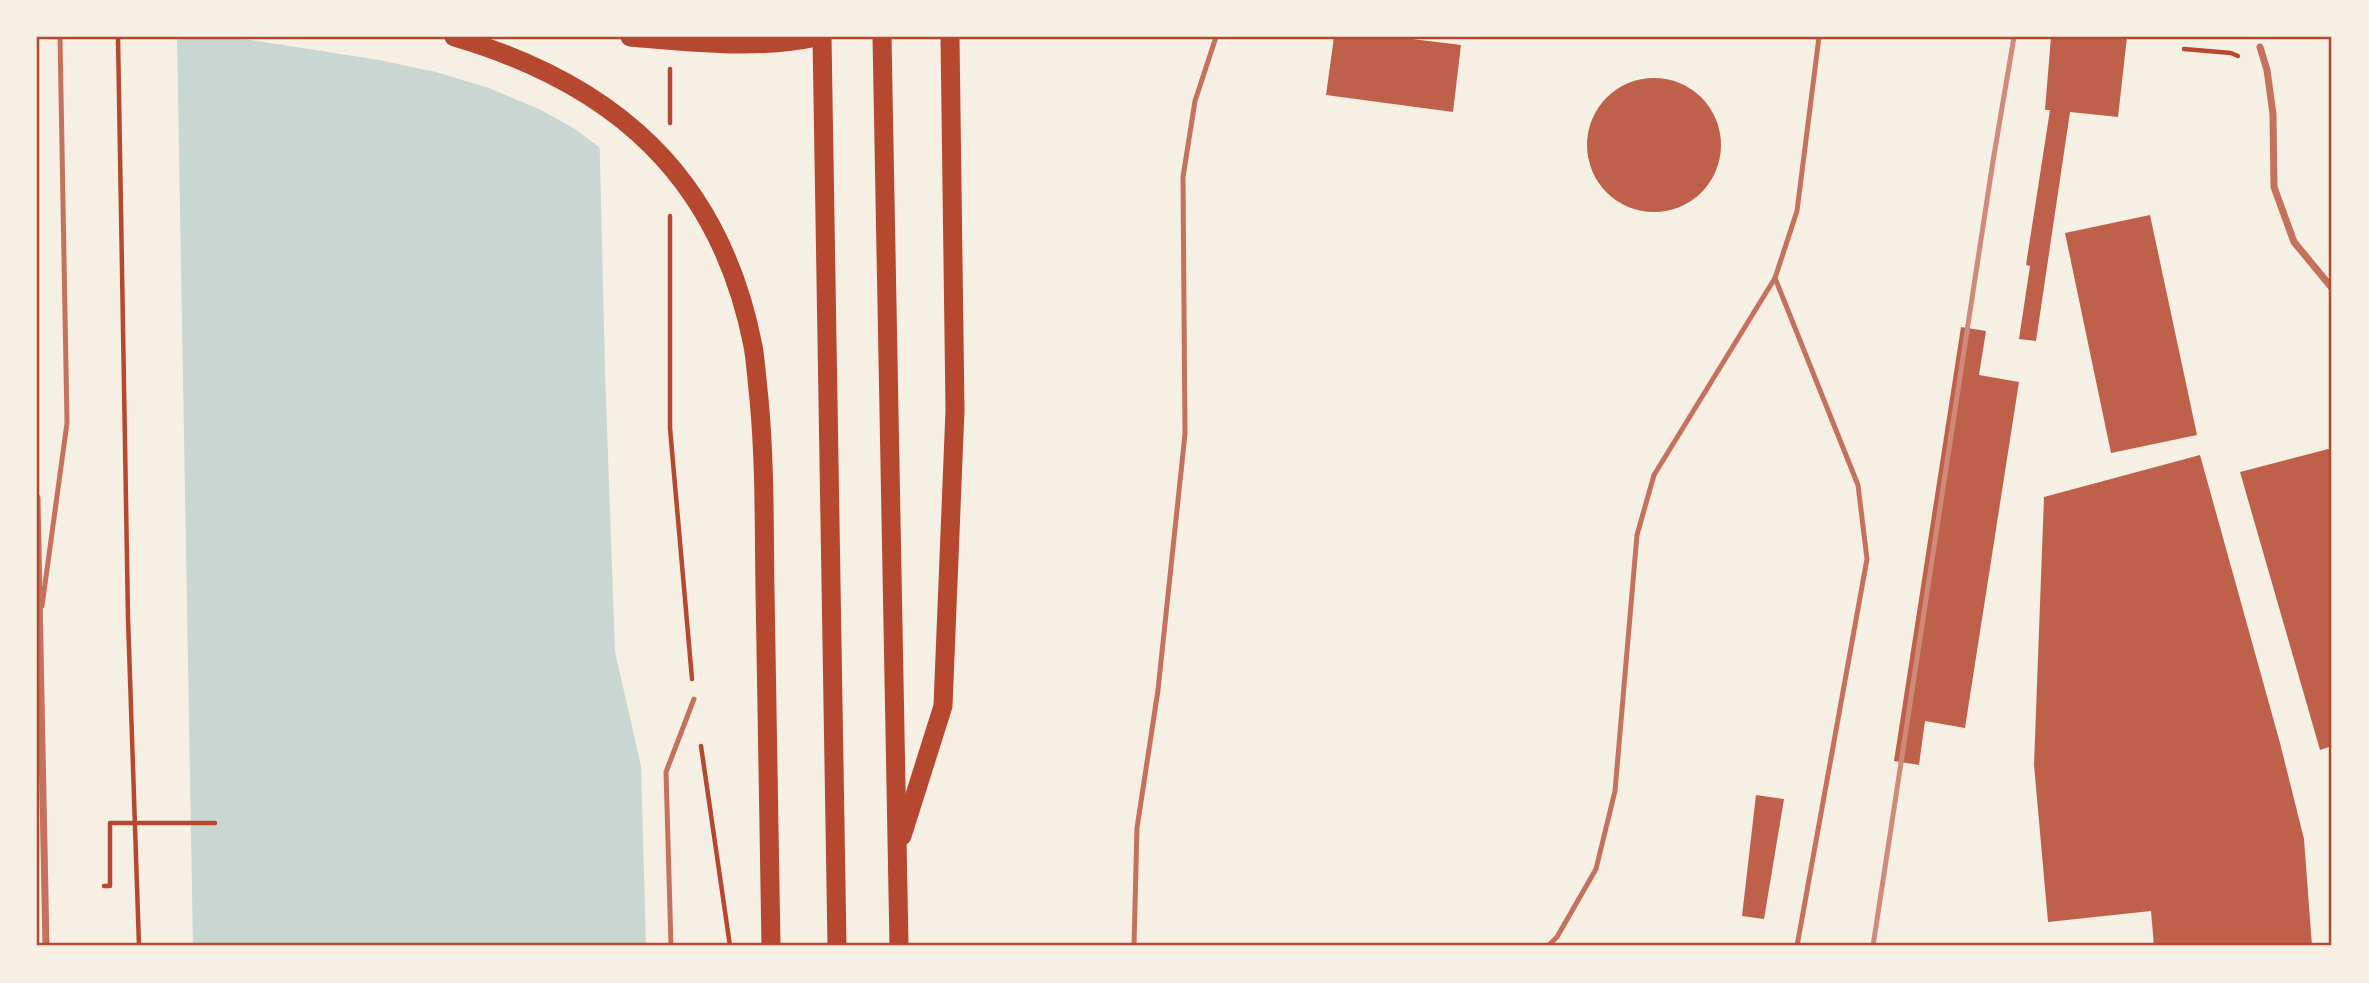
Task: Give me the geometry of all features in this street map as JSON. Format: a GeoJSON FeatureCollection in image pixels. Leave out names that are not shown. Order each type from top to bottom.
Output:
{"type":"FeatureCollection","features":[{"type":"Feature","properties":{"kind":"highway"},"geometry":{"type":"LineString","coordinates":[[454,37],[527,63],[586,93],[641,134],[688,186],[716,231],[740,290],[754,349],[762,435],[771,946]]}},
{"type":"Feature","properties":{"kind":"highway"},"geometry":{"type":"LineString","coordinates":[[630,37],[743,43],[817,37]]}},
{"type":"Feature","properties":{"kind":"highway"},"geometry":{"type":"LineString","coordinates":[[822,37],[837,946]]}},
{"type":"Feature","properties":{"kind":"highway"},"geometry":{"type":"LineString","coordinates":[[882,37],[899,946]]}},
{"type":"Feature","properties":{"kind":"highway"},"geometry":{"type":"LineString","coordinates":[[896,854],[943,706],[955,410],[950,37]]}},
{"type":"Feature","properties":{"kind":"street"},"geometry":{"type":"LineString","coordinates":[[2260,47],[2267,70],[2273,114],[2274,187],[2294,242],[2332,288]]}},
{"type":"Feature","properties":{"kind":"street"},"geometry":{"type":"LineString","coordinates":[[37,498],[46,946]]}},
{"type":"Feature","properties":{"kind":"lane"},"geometry":{"type":"LineString","coordinates":[[39,626],[67,423],[60,37]]}},
{"type":"Feature","properties":{"kind":"lane"},"geometry":{"type":"LineString","coordinates":[[1134,946],[1137,828],[1158,690],[1185,434],[1183,177],[1195,101],[1216,37]]}},
{"type":"Feature","properties":{"kind":"lane"},"geometry":{"type":"LineString","coordinates":[[1548,946],[1557,937],[1596,869],[1615,791],[1637,535],[1654,475],[1775,278],[1797,211],[1819,37]]}},
{"type":"Feature","properties":{"kind":"lane"},"geometry":{"type":"LineString","coordinates":[[1775,278],[1858,485],[1867,559],[1797,946]]}},
{"type":"Feature","properties":{"kind":"lane"},"geometry":{"type":"LineString","coordinates":[[671,946],[666,772],[694,699]]}},
{"type":"Feature","properties":{"kind":"path"},"geometry":{"type":"LineString","coordinates":[[118,37],[128,605],[139,946]]}},
{"type":"Feature","properties":{"kind":"path"},"geometry":{"type":"LineString","coordinates":[[2184,49],[2231,53],[2267,70]]}},
{"type":"Feature","properties":{"kind":"path"},"geometry":{"type":"LineString","coordinates":[[670,65],[670,135]]}},
{"type":"Feature","properties":{"kind":"path"},"geometry":{"type":"LineString","coordinates":[[670,205],[670,428],[694,699],[730,946]]}},
{"type":"Feature","properties":{"kind":"path"},"geometry":{"type":"LineString","coordinates":[[104,886],[110,886],[110,823],[215,823]]}},
{"type":"Feature","properties":{"kind":"shaded area"},"geometry":{"type":"Polygon","coordinates":[[[177,37],[597,37],[615,652],[641,766],[646,946],[193,946],[177,37]]]}},
{"type":"Feature","properties":{"kind":"pier"},"geometry":{"type":"Polygon","coordinates":[[[232,37],[601,37],[603,150],[575,129],[541,110],[489,88],[436,72],[379,60],[232,37]]]}},
{"type":"Feature","properties":{"kind":"building"},"geometry":{"type":"Polygon","coordinates":[[[1334,37],[1396,37],[1461,45],[1453,112],[1326,95],[1334,37]]]}},
{"type":"Feature","properties":{"kind":"building"},"geometry":{"type":"Polygon","coordinates":[[[2051,37],[2127,37],[2118,117],[2070,112],[2036,341],[2019,339],[2030,266],[2026,265],[2050,110],[2045,110],[2051,37]]]}},
{"type":"Feature","properties":{"kind":"building"},"geometry":{"type":"Polygon","coordinates":[[[1654,78],[1680,83],[1701,98],[1716,119],[1721,145],[1716,171],[1701,192],[1680,207],[1654,212],[1628,207],[1607,192],[1592,171],[1587,145],[1592,119],[1607,98],[1628,83],[1654,78]]]}},
{"type":"Feature","properties":{"kind":"building"},"geometry":{"type":"Polygon","coordinates":[[[2150,215],[2197,435],[2111,453],[2065,233],[2150,215]]]}},
{"type":"Feature","properties":{"kind":"building"},"geometry":{"type":"Polygon","coordinates":[[[1961,327],[1986,331],[1979,375],[2019,382],[1965,728],[1925,721],[1919,765],[1894,761],[1961,327]]]}},
{"type":"Feature","properties":{"kind":"building"},"geometry":{"type":"Polygon","coordinates":[[[2332,448],[2332,746],[2320,750],[2240,472],[2332,448]]]}},
{"type":"Feature","properties":{"kind":"building"},"geometry":{"type":"Polygon","coordinates":[[[2200,455],[2304,839],[2312,946],[2154,946],[2151,911],[2048,922],[2034,765],[2044,497],[2200,455]]]}},
{"type":"Feature","properties":{"kind":"building"},"geometry":{"type":"Polygon","coordinates":[[[1756,795],[1784,799],[1764,919],[1742,916],[1756,795]]]}},
{"type":"Feature","properties":{"kind":"railway"},"geometry":{"type":"LineString","coordinates":[[1873,946],[2014,37]]}}]}
